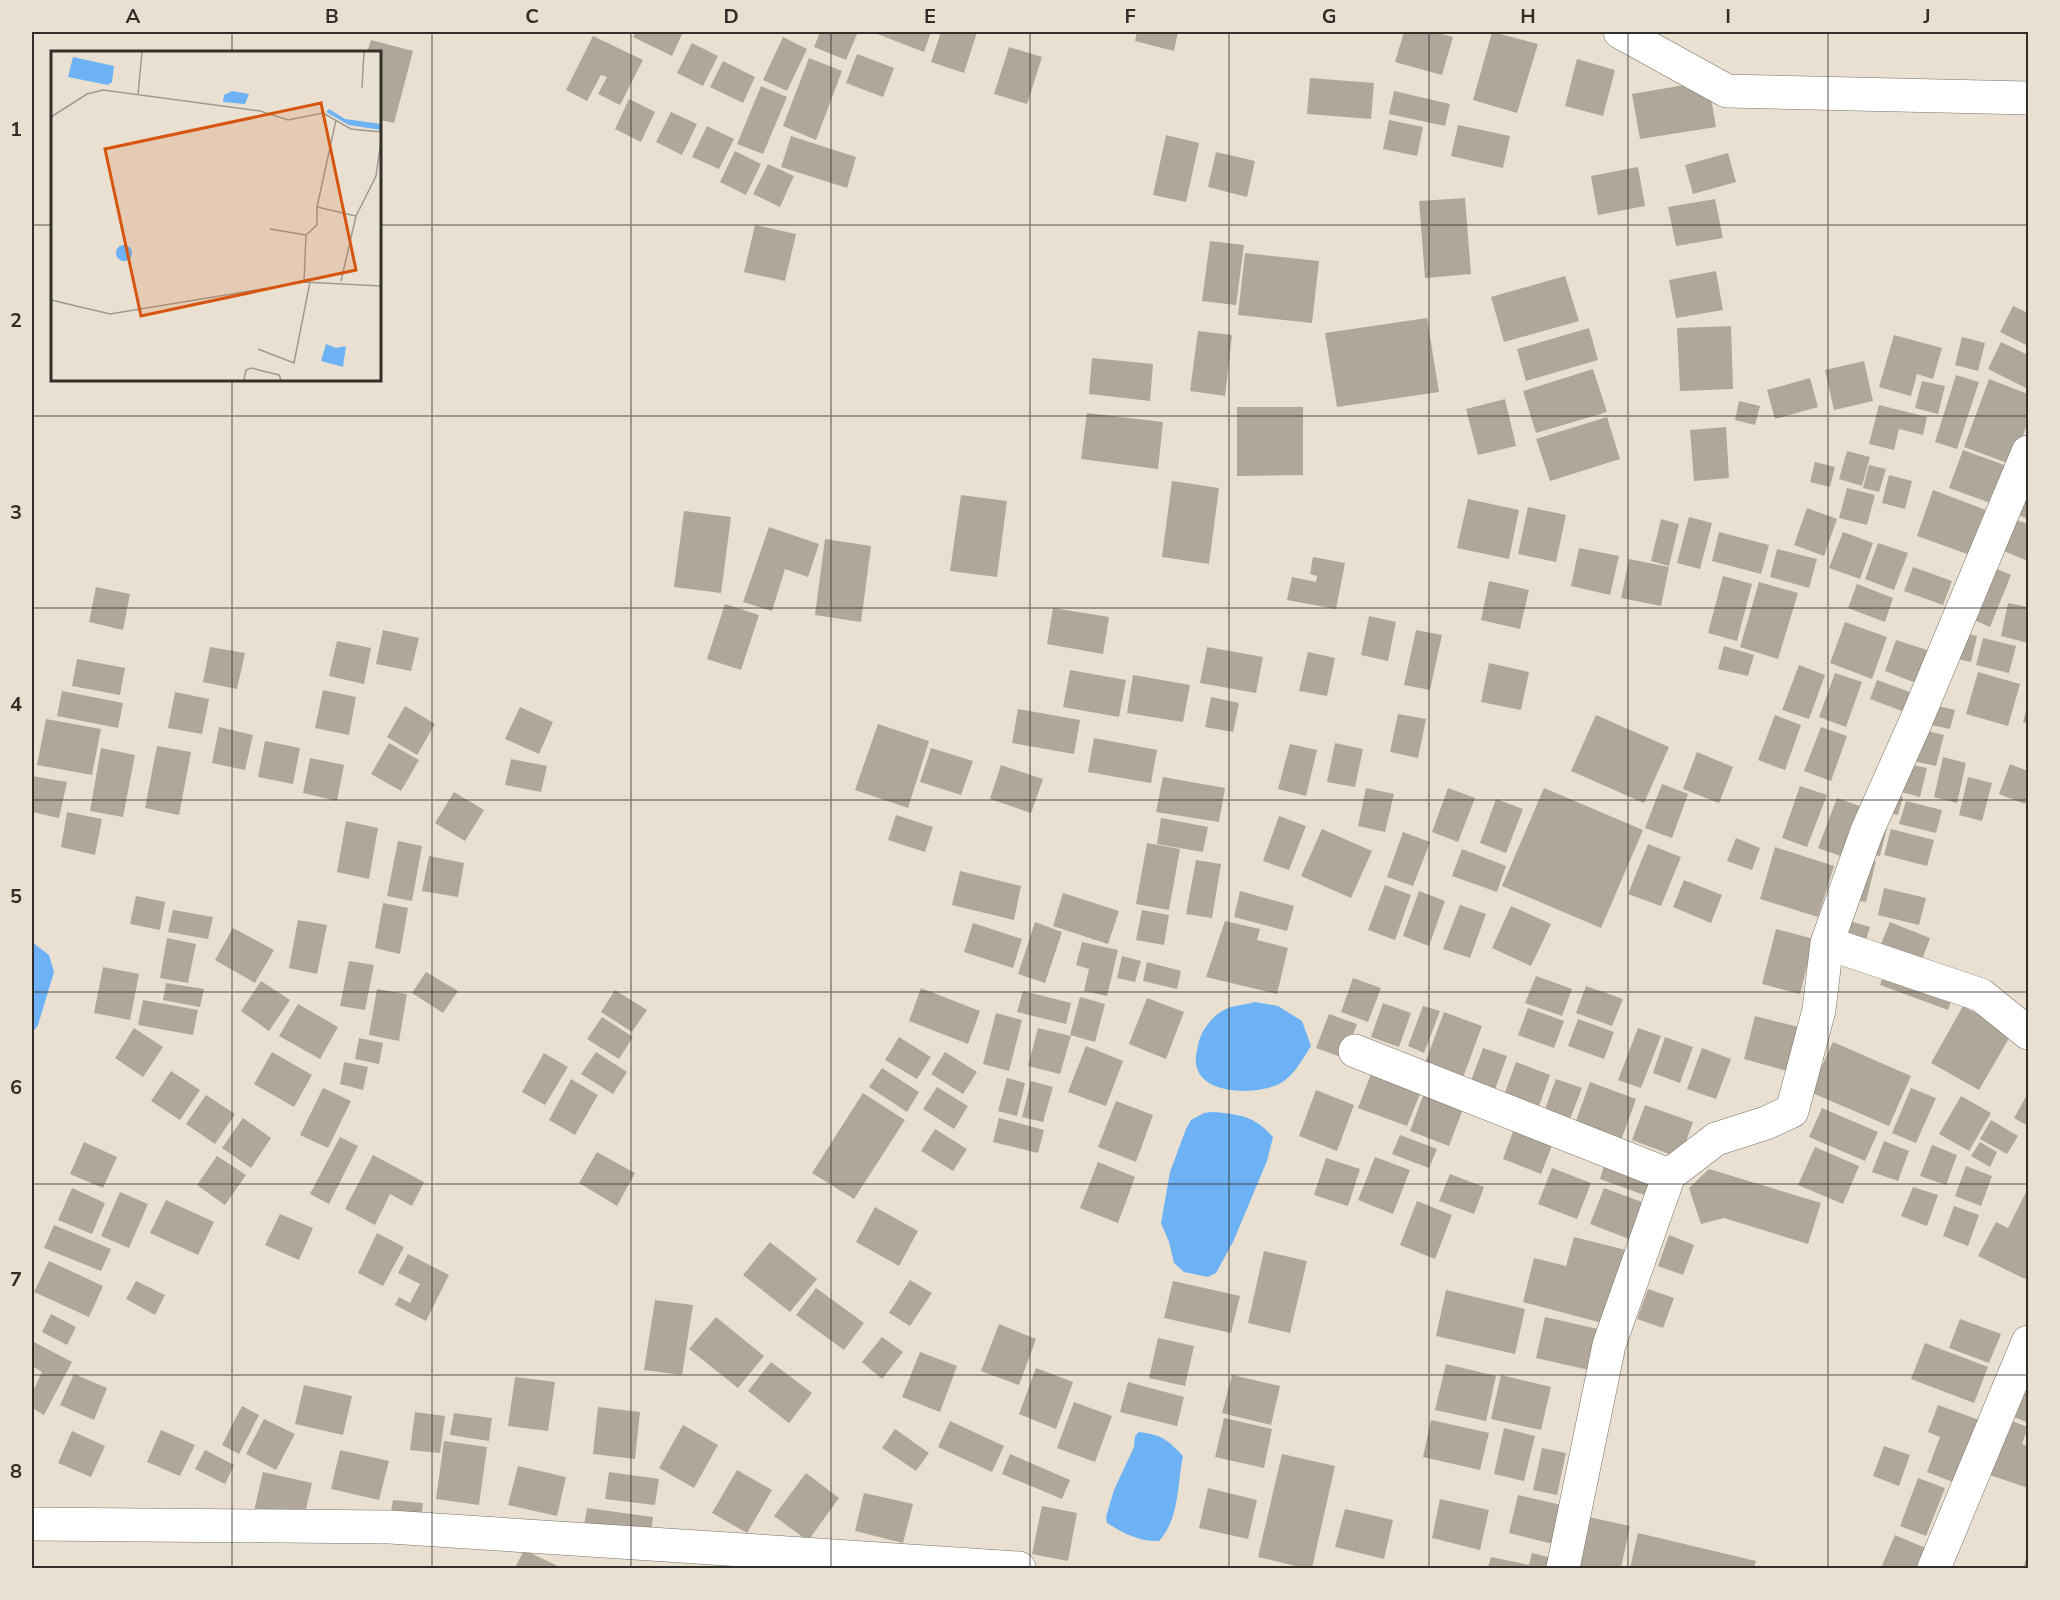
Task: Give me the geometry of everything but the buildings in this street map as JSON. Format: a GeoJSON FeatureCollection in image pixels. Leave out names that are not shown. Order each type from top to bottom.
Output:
{"type":"FeatureCollection","features":[{"type":"Feature","properties":{"kind":"street"},"geometry":{"type":"LineString","coordinates":[[1620,32],[1727,91],[2028,98]]}},
{"type":"Feature","properties":{"kind":"street"},"geometry":{"type":"LineString","coordinates":[[1563,1569],[1609,1345],[1669,1175],[1716,1139],[1792,1111],[1819,1010],[1827,943],[1867,831],[1916,721],[2028,452]]}},
{"type":"Feature","properties":{"kind":"street"},"geometry":{"type":"LineString","coordinates":[[1827,943],[1981,995],[2028,1033]]}},
{"type":"Feature","properties":{"kind":"street"},"geometry":{"type":"LineString","coordinates":[[1355,1051],[1669,1175]]}},
{"type":"Feature","properties":{"kind":"street"},"geometry":{"type":"LineString","coordinates":[[1934,1569],[2028,1342]]}},
{"type":"Feature","properties":{"kind":"street"},"geometry":{"type":"LineString","coordinates":[[32,1524],[390,1527],[1019,1569]]}},
{"type":"Feature","properties":{"kind":"water"},"geometry":{"type":"Polygon","coordinates":[[[32,942],[49,955],[54,972],[38,1025],[32,1033],[32,942]]]}},
{"type":"Feature","properties":{"kind":"water"},"geometry":{"type":"Polygon","coordinates":[[[1255,1002],[1278,1006],[1302,1021],[1311,1046],[1289,1077],[1270,1088],[1231,1090],[1207,1082],[1200,1074],[1196,1061],[1199,1040],[1204,1030],[1215,1016],[1224,1010],[1255,1002]]]}},
{"type":"Feature","properties":{"kind":"water"},"geometry":{"type":"Polygon","coordinates":[[[1204,1113],[1246,1117],[1260,1125],[1273,1137],[1267,1161],[1233,1242],[1216,1273],[1208,1277],[1184,1272],[1174,1263],[1161,1223],[1170,1172],[1186,1129],[1191,1120],[1204,1113]]]}},
{"type":"Feature","properties":{"kind":"water"},"geometry":{"type":"Polygon","coordinates":[[[1139,1432],[1164,1439],[1183,1456],[1177,1500],[1171,1522],[1159,1541],[1132,1536],[1107,1523],[1106,1517],[1114,1490],[1134,1447],[1135,1436],[1139,1432]]]}}]}
